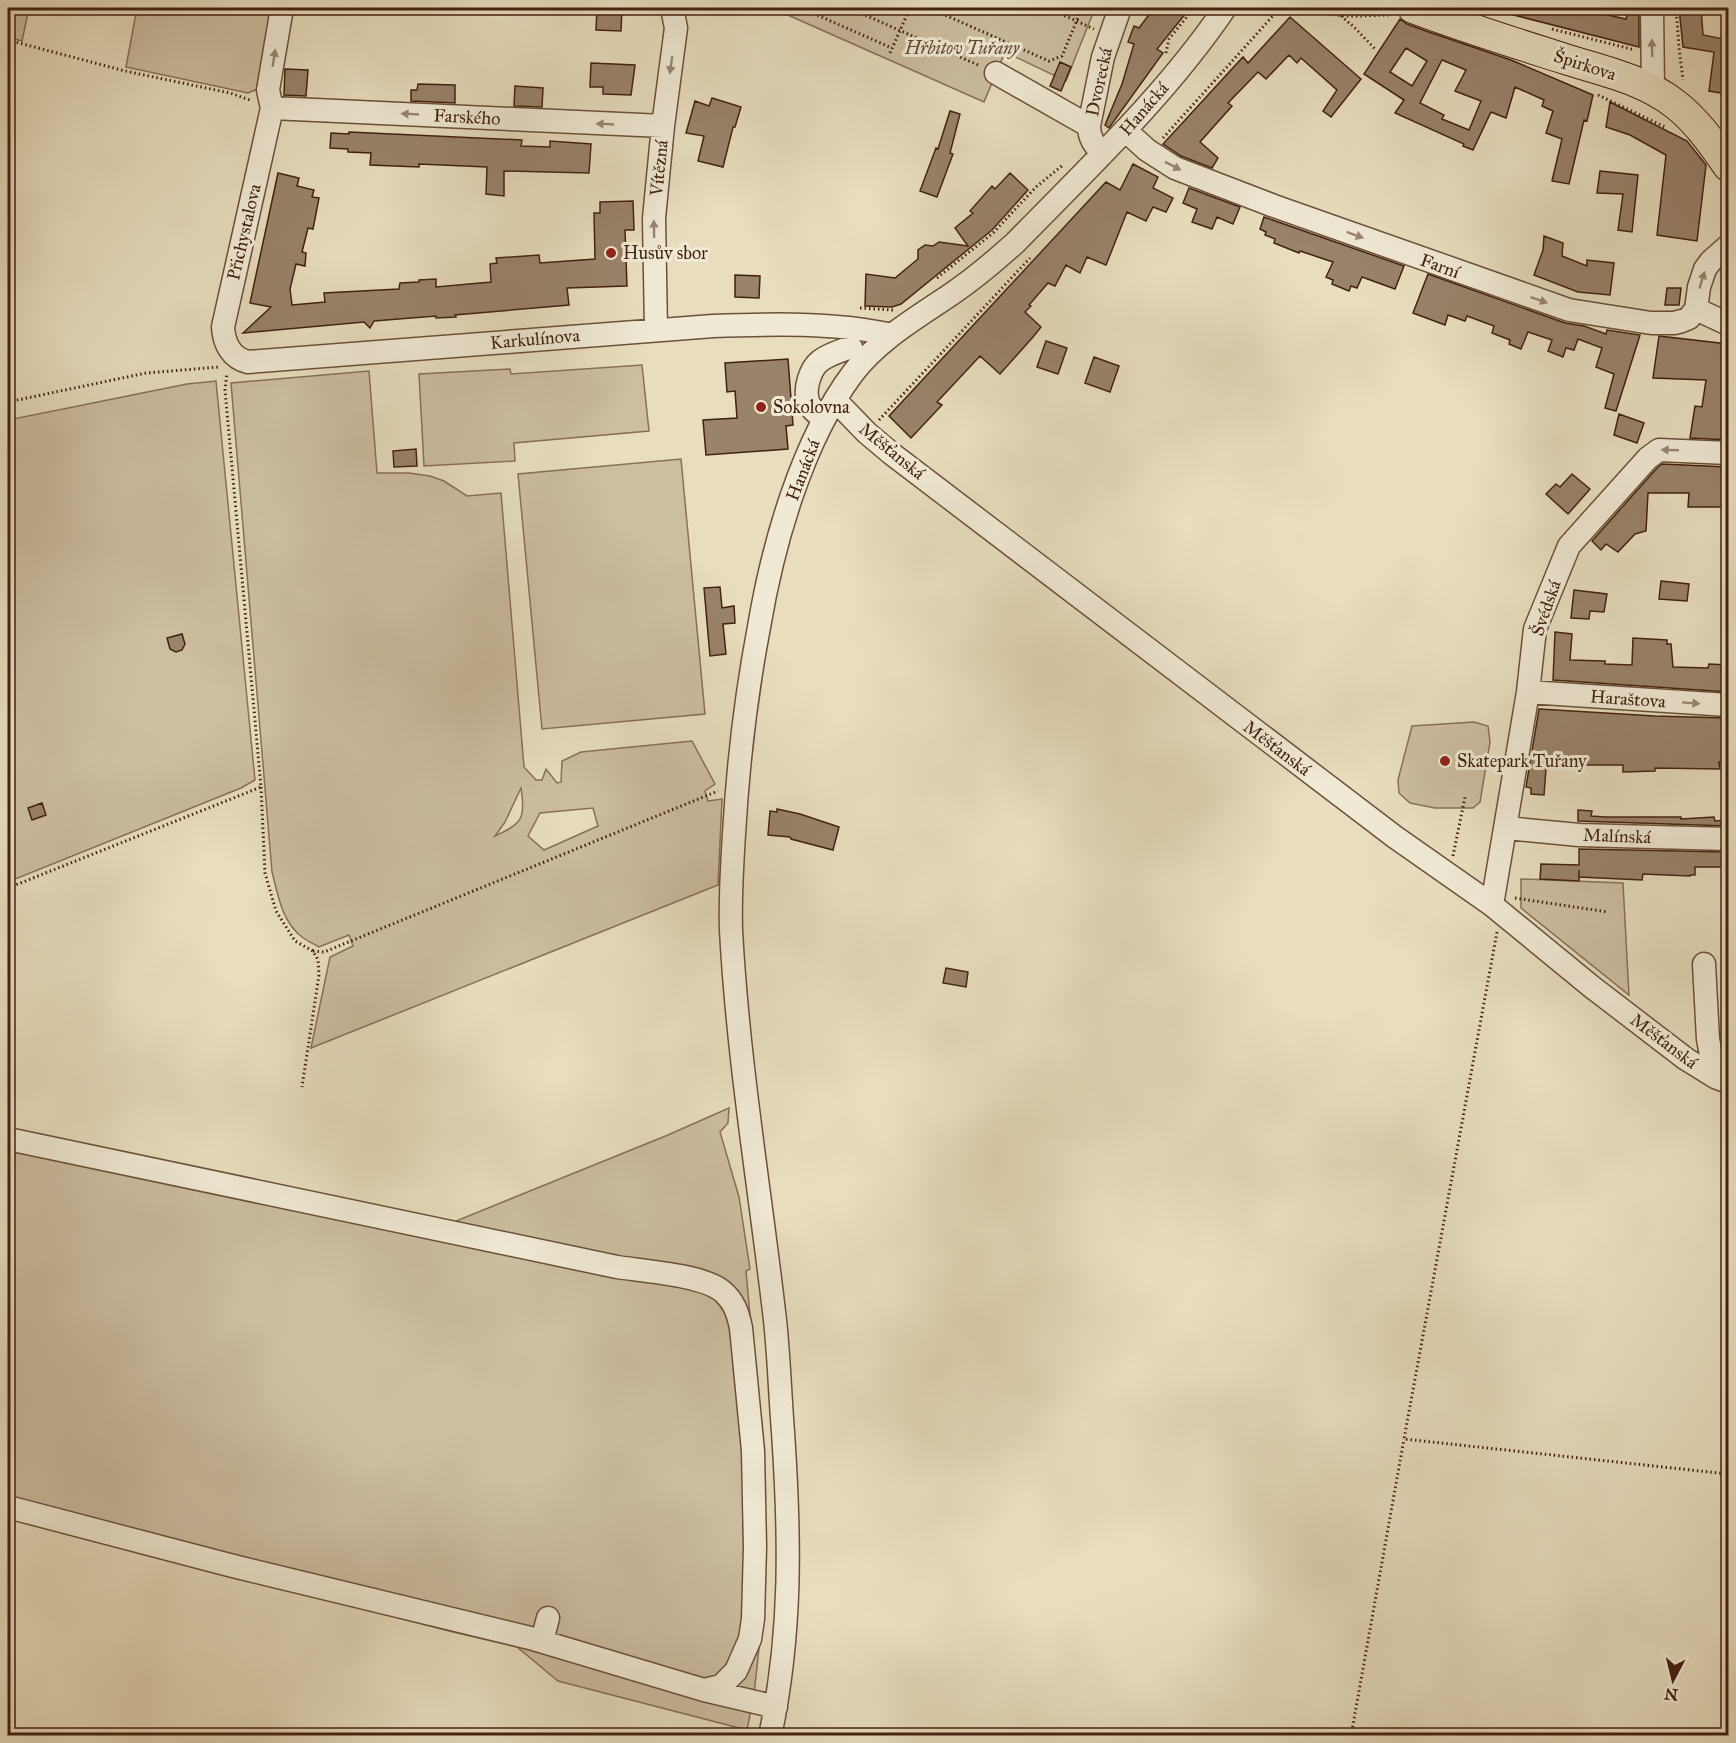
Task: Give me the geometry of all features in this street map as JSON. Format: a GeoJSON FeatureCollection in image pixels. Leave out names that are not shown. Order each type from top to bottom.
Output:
{"type":"FeatureCollection","features":[{"type":"Feature","properties":{"kind":"main road","name":"Špirkova"},"geometry":{"type":"LineString","coordinates":[[1404,11],[1626,78],[1653,89],[1695,121],[1728,166]]}},
{"type":"Feature","properties":{"kind":"street","name":"Přichystalova"},"geometry":{"type":"LineString","coordinates":[[231,359],[225,338],[224,323],[272,108],[268,90],[282,8]]}},
{"type":"Feature","properties":{"kind":"street","name":"Vítězná"},"geometry":{"type":"LineString","coordinates":[[656,330],[654,218],[676,28],[672,8]]}},
{"type":"Feature","properties":{"kind":"street","name":"Dvorecká"},"geometry":{"type":"LineString","coordinates":[[1094,140],[1102,57],[1120,8]]}},
{"type":"Feature","properties":{"kind":"street","name":"Hanácká"},"geometry":{"type":"LineString","coordinates":[[770,1736],[786,1637],[787,1489],[775,1324],[748,1112],[736,988],[731,926],[731,870],[737,783],[753,658],[771,567],[800,473],[829,410],[847,381],[857,354],[892,335],[998,258],[1094,140],[1126,131],[1180,68],[1225,8]]}},
{"type":"Feature","properties":{"kind":"street"},"geometry":{"type":"LineString","coordinates":[[1652,8],[1653,89]]}},
{"type":"Feature","properties":{"kind":"street"},"geometry":{"type":"LineString","coordinates":[[996,73],[1094,140]]}},
{"type":"Feature","properties":{"kind":"street","name":"Farského"},"geometry":{"type":"LineString","coordinates":[[272,108],[663,126]]}},
{"type":"Feature","properties":{"kind":"street","name":"Farní"},"geometry":{"type":"LineString","coordinates":[[1126,131],[1175,168],[1274,206],[1569,310],[1642,322],[1674,323],[1689,318],[1696,309]]}},
{"type":"Feature","properties":{"kind":"street"},"geometry":{"type":"LineString","coordinates":[[1728,246],[1705,269],[1699,287],[1696,309],[1728,324]]}},
{"type":"Feature","properties":{"kind":"street","name":"Karkulínova"},"geometry":{"type":"LineString","coordinates":[[231,359],[248,362],[656,330],[752,325],[839,327],[892,335]]}},
{"type":"Feature","properties":{"kind":"street"},"geometry":{"type":"LineString","coordinates":[[839,327],[857,354]]}},
{"type":"Feature","properties":{"kind":"street","name":"Měšťanská"},"geometry":{"type":"LineString","coordinates":[[857,354],[822,360],[814,366],[810,373],[807,400],[813,410],[829,410],[867,433],[1395,837],[1449,875],[1496,904],[1592,987],[1686,1059],[1722,1080]]}},
{"type":"Feature","properties":{"kind":"street","name":"Švédská"},"geometry":{"type":"LineString","coordinates":[[1496,904],[1528,692],[1535,629],[1569,546],[1648,458],[1659,450],[1728,453]]}},
{"type":"Feature","properties":{"kind":"street","name":"Haraštova"},"geometry":{"type":"LineString","coordinates":[[1528,692],[1728,705]]}},
{"type":"Feature","properties":{"kind":"street","name":"Malínská"},"geometry":{"type":"LineString","coordinates":[[1506,828],[1579,835],[1728,839]]}},
{"type":"Feature","properties":{"kind":"street"},"geometry":{"type":"LineString","coordinates":[[1704,964],[1708,1039],[1722,1080]]}},
{"type":"Feature","properties":{"kind":"street"},"geometry":{"type":"LineString","coordinates":[[8,1139],[618,1267],[683,1277],[721,1290],[737,1311],[741,1328],[753,1450],[755,1547],[753,1618],[750,1639],[736,1671],[721,1686],[704,1690]]}},
{"type":"Feature","properties":{"kind":"street"},"geometry":{"type":"LineString","coordinates":[[8,1507],[233,1566],[542,1641],[704,1690],[776,1707]]}},
{"type":"Feature","properties":{"kind":"street"},"geometry":{"type":"LineString","coordinates":[[542,1641],[548,1618]]}},
{"type":"Feature","properties":{"kind":"path"},"geometry":{"type":"LineString","coordinates":[[801,8],[891,50],[910,8]]}},
{"type":"Feature","properties":{"kind":"path"},"geometry":{"type":"LineString","coordinates":[[849,8],[996,73]]}},
{"type":"Feature","properties":{"kind":"path"},"geometry":{"type":"LineString","coordinates":[[929,8],[1049,62],[1062,56],[1082,8]]}},
{"type":"Feature","properties":{"kind":"path"},"geometry":{"type":"LineString","coordinates":[[1048,8],[1110,35]]}},
{"type":"Feature","properties":{"kind":"path"},"geometry":{"type":"LineString","coordinates":[[1166,56],[1169,39],[1194,8]]}},
{"type":"Feature","properties":{"kind":"path"},"geometry":{"type":"LineString","coordinates":[[1151,152],[1280,8]]}},
{"type":"Feature","properties":{"kind":"path"},"geometry":{"type":"LineString","coordinates":[[1312,8],[1339,15],[1404,11]]}},
{"type":"Feature","properties":{"kind":"path"},"geometry":{"type":"LineString","coordinates":[[1676,8],[1682,78],[1688,87]]}},
{"type":"Feature","properties":{"kind":"path"},"geometry":{"type":"LineString","coordinates":[[1339,15],[1354,27],[1376,51]]}},
{"type":"Feature","properties":{"kind":"path"},"geometry":{"type":"LineString","coordinates":[[1550,28],[1633,51],[1678,46]]}},
{"type":"Feature","properties":{"kind":"path"},"geometry":{"type":"LineString","coordinates":[[8,40],[125,71],[230,93]]}},
{"type":"Feature","properties":{"kind":"path"},"geometry":{"type":"LineString","coordinates":[[1598,95],[1668,129]]}},
{"type":"Feature","properties":{"kind":"path"},"geometry":{"type":"LineString","coordinates":[[935,280],[993,233],[1036,187],[1094,140]]}},
{"type":"Feature","properties":{"kind":"path"},"geometry":{"type":"LineString","coordinates":[[867,433],[1031,257]]}},
{"type":"Feature","properties":{"kind":"path"},"geometry":{"type":"LineString","coordinates":[[851,308],[892,310],[898,308]]}},
{"type":"Feature","properties":{"kind":"path"},"geometry":{"type":"LineString","coordinates":[[8,402],[146,373],[220,366],[231,359]]}},
{"type":"Feature","properties":{"kind":"path"},"geometry":{"type":"LineString","coordinates":[[231,359],[225,390],[261,787],[265,873],[276,911],[295,941],[313,951],[324,952],[737,783]]}},
{"type":"Feature","properties":{"kind":"path"},"geometry":{"type":"LineString","coordinates":[[8,888],[261,787]]}},
{"type":"Feature","properties":{"kind":"path"},"geometry":{"type":"LineString","coordinates":[[1449,875],[1465,797]]}},
{"type":"Feature","properties":{"kind":"path"},"geometry":{"type":"LineString","coordinates":[[1351,1736],[1496,904],[1608,912]]}},
{"type":"Feature","properties":{"kind":"path"},"geometry":{"type":"LineString","coordinates":[[302,1088],[320,975],[318,960],[313,951]]}},
{"type":"Feature","properties":{"kind":"path"},"geometry":{"type":"LineString","coordinates":[[1404,1439],[1728,1473]]}},
{"type":"Feature","properties":{"kind":"green space"},"geometry":{"type":"Polygon","coordinates":[[[8,8],[29,8],[22,41],[8,37],[8,8]]]}},
{"type":"Feature","properties":{"kind":"green space"},"geometry":{"type":"Polygon","coordinates":[[[137,8],[275,8],[260,88],[248,93],[126,67],[137,8]]]}},
{"type":"Feature","properties":{"kind":"green space","name":"Hřbitov Tuřany"},"geometry":{"type":"Polygon","coordinates":[[[772,8],[1095,8],[1066,81],[1005,52],[984,102],[772,8]]]}},
{"type":"Feature","properties":{"kind":"green space"},"geometry":{"type":"Polygon","coordinates":[[[642,365],[649,431],[514,443],[515,461],[424,466],[419,374],[510,369],[511,374],[642,365]]]}},
{"type":"Feature","properties":{"kind":"green space"},"geometry":{"type":"Polygon","coordinates":[[[369,371],[377,473],[409,473],[430,476],[444,481],[467,496],[501,493],[524,767],[536,780],[542,780],[546,769],[557,783],[561,782],[562,761],[581,752],[692,741],[715,784],[705,791],[708,801],[722,799],[718,885],[311,1048],[330,957],[353,946],[349,935],[319,947],[295,931],[285,916],[272,872],[231,383],[369,371]],[[521,788],[505,822],[495,836],[511,828],[520,819],[523,806],[521,788]],[[593,808],[540,813],[528,836],[544,850],[598,826],[593,808]]]}},
{"type":"Feature","properties":{"kind":"green space"},"geometry":{"type":"Polygon","coordinates":[[[216,381],[255,780],[241,788],[8,882],[8,420],[187,384],[216,381]]]}},
{"type":"Feature","properties":{"kind":"green space"},"geometry":{"type":"Polygon","coordinates":[[[681,459],[705,714],[542,729],[518,474],[681,459]]]}},
{"type":"Feature","properties":{"kind":"green space","name":"Skatepark Tuřany"},"geometry":{"type":"Polygon","coordinates":[[[1474,722],[1488,726],[1490,742],[1480,802],[1473,808],[1435,808],[1410,803],[1399,793],[1398,780],[1412,726],[1474,722]]]}},
{"type":"Feature","properties":{"kind":"green space"},"geometry":{"type":"Polygon","coordinates":[[[1521,879],[1623,883],[1629,995],[1521,908],[1521,879]]]}},
{"type":"Feature","properties":{"kind":"green space"},"geometry":{"type":"Polygon","coordinates":[[[729,1108],[728,1123],[720,1132],[739,1197],[750,1269],[746,1271],[764,1470],[763,1612],[754,1694],[747,1730],[558,1681],[517,1647],[8,1515],[8,1128],[455,1224],[456,1221],[729,1108]]]}},
{"type":"Feature","properties":{"kind":"building"},"geometry":{"type":"Polygon","coordinates":[[[597,8],[622,8],[621,31],[596,30],[597,8]]]}},
{"type":"Feature","properties":{"kind":"building"},"geometry":{"type":"Polygon","coordinates":[[[1154,8],[1190,8],[1157,49],[1163,53],[1109,128],[1105,125],[1122,84],[1134,44],[1128,42],[1134,26],[1139,28],[1154,8]]]}},
{"type":"Feature","properties":{"kind":"building"},"geometry":{"type":"Polygon","coordinates":[[[1502,8],[1576,8],[1626,19],[1629,8],[1639,8],[1639,47],[1502,12],[1502,8]]]}},
{"type":"Feature","properties":{"kind":"building"},"geometry":{"type":"Polygon","coordinates":[[[1679,8],[1701,8],[1703,35],[1728,40],[1728,94],[1709,91],[1714,52],[1683,47],[1679,8]]]}},
{"type":"Feature","properties":{"kind":"building"},"geometry":{"type":"Polygon","coordinates":[[[1290,17],[1361,79],[1331,117],[1323,111],[1337,90],[1301,58],[1297,63],[1289,55],[1266,79],[1258,72],[1228,103],[1232,106],[1200,142],[1218,158],[1212,168],[1181,156],[1163,144],[1243,57],[1248,63],[1290,17]]]}},
{"type":"Feature","properties":{"kind":"building"},"geometry":{"type":"Polygon","coordinates":[[[1400,19],[1407,24],[1511,60],[1593,95],[1587,121],[1584,120],[1569,184],[1552,181],[1562,139],[1546,133],[1553,111],[1542,106],[1544,100],[1515,87],[1506,118],[1491,112],[1473,150],[1395,113],[1404,100],[1364,74],[1400,19]],[[1406,48],[1390,72],[1412,86],[1427,61],[1406,48]],[[1442,60],[1420,103],[1444,115],[1442,119],[1469,130],[1481,101],[1455,91],[1466,70],[1442,60]]]}},
{"type":"Feature","properties":{"kind":"building"},"geometry":{"type":"Polygon","coordinates":[[[1060,62],[1071,67],[1061,91],[1050,86],[1060,62]]]}},
{"type":"Feature","properties":{"kind":"building"},"geometry":{"type":"Polygon","coordinates":[[[591,63],[635,65],[631,95],[603,94],[603,87],[590,87],[591,63]]]}},
{"type":"Feature","properties":{"kind":"building"},"geometry":{"type":"Polygon","coordinates":[[[285,69],[308,70],[306,96],[284,95],[285,69]]]}},
{"type":"Feature","properties":{"kind":"building"},"geometry":{"type":"Polygon","coordinates":[[[418,84],[455,85],[455,103],[411,101],[411,90],[417,90],[418,84]]]}},
{"type":"Feature","properties":{"kind":"building"},"geometry":{"type":"Polygon","coordinates":[[[515,86],[543,88],[542,107],[514,106],[515,86]]]}},
{"type":"Feature","properties":{"kind":"building"},"geometry":{"type":"Polygon","coordinates":[[[712,98],[741,107],[735,127],[733,127],[723,167],[698,161],[704,136],[686,133],[695,101],[709,106],[712,98]]]}},
{"type":"Feature","properties":{"kind":"building"},"geometry":{"type":"Polygon","coordinates":[[[1610,102],[1687,141],[1706,165],[1697,241],[1657,235],[1666,155],[1630,135],[1606,127],[1610,102]]]}},
{"type":"Feature","properties":{"kind":"building"},"geometry":{"type":"Polygon","coordinates":[[[950,111],[960,114],[950,153],[953,154],[937,197],[920,191],[936,148],[938,149],[950,111]]]}},
{"type":"Feature","properties":{"kind":"building"},"geometry":{"type":"Polygon","coordinates":[[[349,132],[522,140],[521,146],[550,147],[550,141],[591,144],[589,173],[504,171],[504,196],[486,194],[487,167],[419,164],[419,167],[370,165],[371,153],[330,148],[331,133],[349,134],[349,132]]]}},
{"type":"Feature","properties":{"kind":"building"},"geometry":{"type":"Polygon","coordinates":[[[1133,164],[1158,177],[1153,188],[1173,198],[1166,212],[1153,207],[1146,221],[1127,212],[1106,265],[1087,257],[1080,273],[1066,265],[1055,286],[1048,283],[1029,305],[1031,306],[1025,312],[1041,327],[1000,374],[980,356],[937,402],[942,405],[911,438],[889,416],[1106,182],[1120,190],[1133,164]]]}},
{"type":"Feature","properties":{"kind":"building"},"geometry":{"type":"Polygon","coordinates":[[[1600,171],[1638,175],[1632,232],[1618,230],[1623,194],[1597,193],[1600,171]]]}},
{"type":"Feature","properties":{"kind":"building"},"geometry":{"type":"Polygon","coordinates":[[[278,173],[299,178],[297,186],[314,190],[312,197],[319,198],[313,229],[308,228],[302,252],[306,253],[305,266],[296,264],[290,289],[292,305],[325,302],[324,293],[399,289],[400,283],[419,282],[419,280],[436,279],[436,287],[491,282],[490,264],[497,263],[496,258],[539,255],[540,263],[595,259],[594,213],[600,213],[600,202],[633,201],[634,230],[625,230],[627,286],[567,288],[569,305],[455,315],[456,317],[436,318],[436,316],[374,321],[370,328],[364,322],[243,333],[271,307],[250,303],[278,173]]]}},
{"type":"Feature","properties":{"kind":"building"},"geometry":{"type":"Polygon","coordinates":[[[1010,173],[1028,190],[992,230],[901,304],[892,307],[865,306],[866,274],[895,278],[918,259],[918,250],[925,245],[933,246],[939,242],[968,246],[955,228],[973,213],[970,211],[992,186],[995,189],[1010,173]]]}},
{"type":"Feature","properties":{"kind":"building"},"geometry":{"type":"Polygon","coordinates":[[[1189,188],[1240,207],[1233,224],[1217,217],[1212,229],[1192,222],[1197,209],[1183,203],[1189,188]]]}},
{"type":"Feature","properties":{"kind":"building"},"geometry":{"type":"Polygon","coordinates":[[[1264,217],[1404,266],[1395,289],[1362,277],[1357,288],[1351,286],[1349,291],[1332,284],[1333,280],[1326,277],[1333,262],[1300,251],[1299,253],[1274,243],[1275,239],[1265,235],[1266,232],[1260,229],[1264,217]]]}},
{"type":"Feature","properties":{"kind":"building"},"geometry":{"type":"Polygon","coordinates":[[[1544,236],[1563,243],[1562,256],[1587,266],[1587,260],[1614,263],[1610,295],[1578,292],[1534,275],[1543,250],[1544,236]]]}},
{"type":"Feature","properties":{"kind":"building"},"geometry":{"type":"Polygon","coordinates":[[[1428,274],[1565,323],[1584,326],[1606,334],[1607,330],[1640,335],[1616,411],[1605,408],[1614,374],[1596,367],[1602,348],[1578,339],[1574,350],[1566,348],[1563,357],[1548,351],[1552,340],[1528,332],[1521,349],[1509,344],[1510,340],[1492,333],[1494,326],[1467,316],[1465,321],[1448,315],[1445,325],[1413,313],[1428,274]]]}},
{"type":"Feature","properties":{"kind":"building"},"geometry":{"type":"Polygon","coordinates":[[[735,275],[760,276],[759,298],[735,297],[735,275]]]}},
{"type":"Feature","properties":{"kind":"building"},"geometry":{"type":"Polygon","coordinates":[[[1667,288],[1681,288],[1679,305],[1665,305],[1667,288]]]}},
{"type":"Feature","properties":{"kind":"building"},"geometry":{"type":"Polygon","coordinates":[[[1659,336],[1728,344],[1728,440],[1690,438],[1695,406],[1702,407],[1706,380],[1653,378],[1659,336]]]}},
{"type":"Feature","properties":{"kind":"building"},"geometry":{"type":"Polygon","coordinates":[[[1046,341],[1067,348],[1058,374],[1037,367],[1046,341]]]}},
{"type":"Feature","properties":{"kind":"building"},"geometry":{"type":"Polygon","coordinates":[[[1094,357],[1119,366],[1110,392],[1085,383],[1094,357]]]}},
{"type":"Feature","properties":{"kind":"building","name":"Sokolovna"},"geometry":{"type":"Polygon","coordinates":[[[788,359],[793,425],[786,426],[788,449],[706,455],[703,420],[737,418],[735,391],[727,392],[725,363],[788,359]]]}},
{"type":"Feature","properties":{"kind":"building"},"geometry":{"type":"Polygon","coordinates":[[[1619,414],[1644,423],[1637,443],[1614,435],[1619,414]]]}},
{"type":"Feature","properties":{"kind":"building"},"geometry":{"type":"Polygon","coordinates":[[[416,449],[417,466],[394,467],[393,451],[416,449]]]}},
{"type":"Feature","properties":{"kind":"building"},"geometry":{"type":"Polygon","coordinates":[[[1662,464],[1728,467],[1728,507],[1688,507],[1689,493],[1648,493],[1646,531],[1635,534],[1618,552],[1606,544],[1601,550],[1592,541],[1662,464]]]}},
{"type":"Feature","properties":{"kind":"building"},"geometry":{"type":"Polygon","coordinates":[[[1572,474],[1590,489],[1568,514],[1546,494],[1556,484],[1560,487],[1572,474]]]}},
{"type":"Feature","properties":{"kind":"building"},"geometry":{"type":"Polygon","coordinates":[[[1661,581],[1689,584],[1687,601],[1659,599],[1661,581]]]}},
{"type":"Feature","properties":{"kind":"building"},"geometry":{"type":"Polygon","coordinates":[[[720,587],[722,608],[734,606],[735,623],[723,624],[726,654],[710,656],[704,588],[720,587]]]}},
{"type":"Feature","properties":{"kind":"building"},"geometry":{"type":"Polygon","coordinates":[[[1574,590],[1607,594],[1604,612],[1590,611],[1589,619],[1571,618],[1574,590]]]}},
{"type":"Feature","properties":{"kind":"building"},"geometry":{"type":"Polygon","coordinates":[[[1555,632],[1572,634],[1570,660],[1605,661],[1605,664],[1632,665],[1633,638],[1667,640],[1667,644],[1671,644],[1673,667],[1708,668],[1709,664],[1728,665],[1728,692],[1553,680],[1555,632]]]}},
{"type":"Feature","properties":{"kind":"building"},"geometry":{"type":"Polygon","coordinates":[[[182,634],[185,644],[182,650],[176,652],[170,649],[167,638],[182,634]]]}},
{"type":"Feature","properties":{"kind":"building"},"geometry":{"type":"Polygon","coordinates":[[[1539,709],[1728,718],[1728,740],[1725,740],[1727,762],[1719,762],[1720,769],[1655,768],[1655,771],[1623,772],[1623,765],[1571,765],[1571,768],[1546,769],[1544,795],[1531,794],[1531,788],[1526,787],[1539,709]]]}},
{"type":"Feature","properties":{"kind":"building"},"geometry":{"type":"Polygon","coordinates":[[[42,803],[46,815],[32,820],[28,808],[42,803]]]}},
{"type":"Feature","properties":{"kind":"building"},"geometry":{"type":"Polygon","coordinates":[[[777,809],[839,827],[833,850],[790,837],[768,835],[770,811],[777,812],[777,809]]]}},
{"type":"Feature","properties":{"kind":"building"},"geometry":{"type":"Polygon","coordinates":[[[1578,810],[1592,811],[1591,816],[1606,817],[1681,817],[1681,819],[1714,817],[1715,821],[1728,820],[1728,826],[1578,821],[1578,810]]]}},
{"type":"Feature","properties":{"kind":"building"},"geometry":{"type":"Polygon","coordinates":[[[1579,849],[1728,852],[1728,867],[1695,867],[1695,875],[1690,876],[1643,874],[1642,880],[1579,877],[1579,881],[1540,879],[1541,864],[1579,865],[1579,849]]]}},
{"type":"Feature","properties":{"kind":"building"},"geometry":{"type":"Polygon","coordinates":[[[946,968],[968,972],[966,987],[943,983],[946,968]]]}},
{"type":"Feature","properties":{"kind":"place","name":"Husův sbor"},"geometry":{"type":"Point","coordinates":[611,253]}},
{"type":"Feature","properties":{"kind":"place","name":"Sokolovna"},"geometry":{"type":"Point","coordinates":[761,407]}},
{"type":"Feature","properties":{"kind":"place","name":"Skatepark Tuřany"},"geometry":{"type":"Point","coordinates":[1445,761]}}]}
